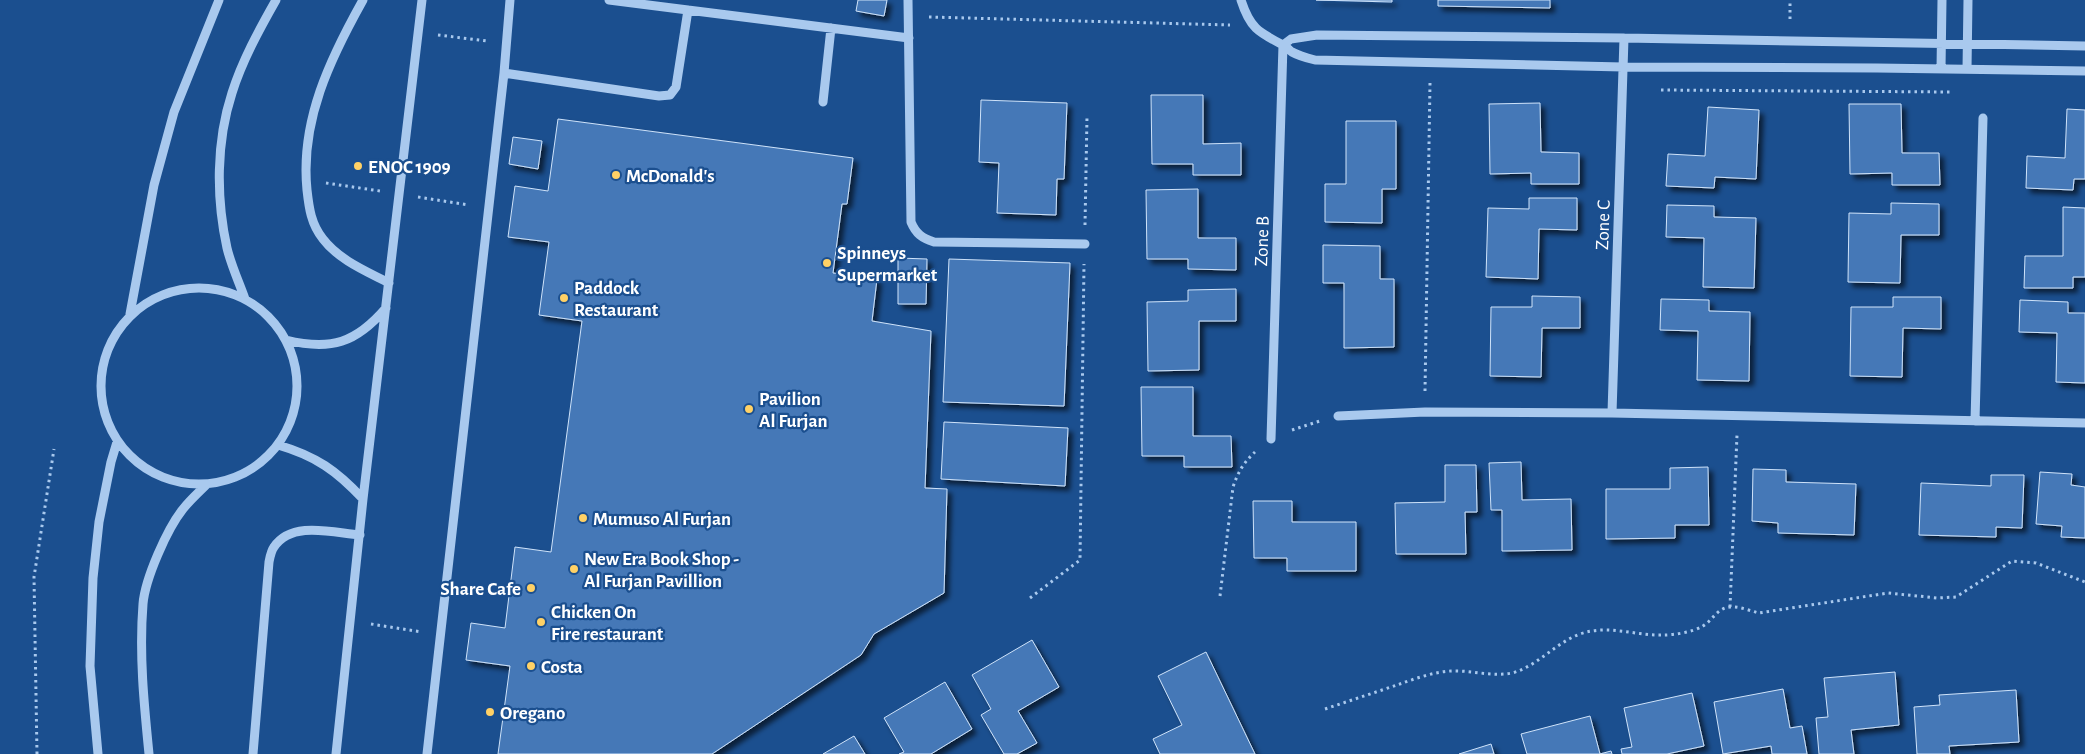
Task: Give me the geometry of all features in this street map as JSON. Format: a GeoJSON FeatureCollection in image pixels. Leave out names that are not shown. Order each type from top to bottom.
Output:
{"type":"FeatureCollection","features":[{"type":"Feature","properties":{"kind":"street"},"geometry":{"type":"LineString","coordinates":[[130,314],[154,185],[174,112],[219,0]]}},
{"type":"Feature","properties":{"kind":"street"},"geometry":{"type":"LineString","coordinates":[[245,299],[226,241],[220,198],[221,145],[232,94],[251,45],[276,0]]}},
{"type":"Feature","properties":{"kind":"street"},"geometry":{"type":"LineString","coordinates":[[363,0],[326,72],[309,127],[305,168],[306,180],[310,216],[323,239],[343,259],[389,284]]}},
{"type":"Feature","properties":{"kind":"street"},"geometry":{"type":"LineString","coordinates":[[336,754],[363,500],[422,0]]}},
{"type":"Feature","properties":{"kind":"street"},"geometry":{"type":"LineString","coordinates":[[427,754],[504,73],[510,0]]}},
{"type":"Feature","properties":{"kind":"street"},"geometry":{"type":"LineString","coordinates":[[609,0],[637,2],[909,38]]}},
{"type":"Feature","properties":{"kind":"street"},"geometry":{"type":"LineString","coordinates":[[908,0],[911,222],[918,236],[934,242],[1085,244]]}},
{"type":"Feature","properties":{"kind":"street"},"geometry":{"type":"LineString","coordinates":[[1241,0],[1245,12],[1253,25],[1265,37],[1283,45],[1298,55],[1315,60],[1623,67],[2085,71]]}},
{"type":"Feature","properties":{"kind":"street"},"geometry":{"type":"LineString","coordinates":[[1940,69],[1942,0]]}},
{"type":"Feature","properties":{"kind":"street"},"geometry":{"type":"LineString","coordinates":[[1967,69],[1968,0]]}},
{"type":"Feature","properties":{"kind":"street"},"geometry":{"type":"LineString","coordinates":[[504,73],[659,96],[670,95],[676,87],[688,10]]}},
{"type":"Feature","properties":{"kind":"street"},"geometry":{"type":"LineString","coordinates":[[823,102],[831,28]]}},
{"type":"Feature","properties":{"kind":"street"},"geometry":{"type":"LineString","coordinates":[[1283,45],[1292,39],[1317,35],[2085,46]]}},
{"type":"Feature","properties":{"kind":"street","name":"Zone C"},"geometry":{"type":"LineString","coordinates":[[1612,413],[1624,38]]}},
{"type":"Feature","properties":{"kind":"street","name":"Zone B"},"geometry":{"type":"LineString","coordinates":[[1271,439],[1283,45]]}},
{"type":"Feature","properties":{"kind":"street"},"geometry":{"type":"LineString","coordinates":[[1974,421],[1983,118]]}},
{"type":"Feature","properties":{"kind":"street"},"geometry":{"type":"LineString","coordinates":[[197,288],[214,290],[245,299],[268,316],[286,340],[296,366],[297,394],[292,420],[278,445],[259,464],[235,478],[207,484],[181,483],[156,475],[135,461],[117,442],[104,417],[100,389],[102,362],[113,336],[130,314],[150,300],[173,291],[197,288]]}},
{"type":"Feature","properties":{"kind":"street"},"geometry":{"type":"LineString","coordinates":[[286,340],[308,345],[331,344],[352,338],[371,325],[386,308]]}},
{"type":"Feature","properties":{"kind":"street"},"geometry":{"type":"LineString","coordinates":[[1338,416],[1425,412],[1612,413],[2085,423]]}},
{"type":"Feature","properties":{"kind":"street"},"geometry":{"type":"LineString","coordinates":[[98,754],[90,666],[93,578],[99,522],[117,442]]}},
{"type":"Feature","properties":{"kind":"street"},"geometry":{"type":"LineString","coordinates":[[278,445],[303,452],[326,464],[346,480],[363,500]]}},
{"type":"Feature","properties":{"kind":"street"},"geometry":{"type":"LineString","coordinates":[[149,754],[142,680],[143,602],[153,569],[166,538],[183,509],[207,484]]}},
{"type":"Feature","properties":{"kind":"street"},"geometry":{"type":"LineString","coordinates":[[252,754],[268,562],[274,547],[288,534],[304,530],[360,535]]}},
{"type":"Feature","properties":{"kind":"path"},"geometry":{"type":"LineString","coordinates":[[909,17],[1253,25]]}},
{"type":"Feature","properties":{"kind":"path"},"geometry":{"type":"LineString","coordinates":[[418,32],[507,43]]}},
{"type":"Feature","properties":{"kind":"path"},"geometry":{"type":"LineString","coordinates":[[1425,412],[1430,63]]}},
{"type":"Feature","properties":{"kind":"path"},"geometry":{"type":"LineString","coordinates":[[1030,598],[1080,560],[1087,116]]}},
{"type":"Feature","properties":{"kind":"path"},"geometry":{"type":"LineString","coordinates":[[1220,596],[1233,487],[1238,473],[1247,460],[1271,439],[1338,416]]}},
{"type":"Feature","properties":{"kind":"path"},"geometry":{"type":"LineString","coordinates":[[1730,607],[1738,416]]}},
{"type":"Feature","properties":{"kind":"path"},"geometry":{"type":"LineString","coordinates":[[37,754],[34,577],[54,449]]}},
{"type":"Feature","properties":{"kind":"path"},"geometry":{"type":"LineString","coordinates":[[1325,709],[1429,674],[1452,670],[1499,675],[1516,671],[1537,662],[1565,641],[1581,633],[1613,629],[1662,635],[1689,631],[1703,626],[1718,612],[1730,607],[1738,607],[1746,611],[1759,613],[1888,593],[1937,598],[1956,597],[2012,561],[2036,563],[2085,582]]}},
{"type":"Feature","properties":{"kind":"path"},"geometry":{"type":"LineString","coordinates":[[351,621],[440,634]]}},
{"type":"Feature","properties":{"kind":"building"},"geometry":{"type":"Polygon","coordinates":[[[858,0],[887,0],[884,16],[856,11],[858,0]]]}},
{"type":"Feature","properties":{"kind":"building"},"geometry":{"type":"Polygon","coordinates":[[[1316,0],[1392,0],[1392,2],[1316,0]]]}},
{"type":"Feature","properties":{"kind":"building"},"geometry":{"type":"Polygon","coordinates":[[[1438,0],[1550,0],[1550,8],[1438,6],[1438,0]]]}},
{"type":"Feature","properties":{"kind":"building"},"geometry":{"type":"Polygon","coordinates":[[[1151,95],[1203,95],[1203,144],[1241,143],[1241,175],[1193,175],[1193,164],[1152,164],[1151,95]]]}},
{"type":"Feature","properties":{"kind":"building"},"geometry":{"type":"Polygon","coordinates":[[[981,100],[1067,103],[1064,179],[1057,179],[1056,215],[997,213],[999,163],[979,162],[981,100]]]}},
{"type":"Feature","properties":{"kind":"building"},"geometry":{"type":"Polygon","coordinates":[[[1540,103],[1541,152],[1579,153],[1579,184],[1531,184],[1531,173],[1490,174],[1489,104],[1540,103]]]}},
{"type":"Feature","properties":{"kind":"building"},"geometry":{"type":"Polygon","coordinates":[[[1849,104],[1901,104],[1902,153],[1939,153],[1940,185],[1892,185],[1892,173],[1850,174],[1849,104]]]}},
{"type":"Feature","properties":{"kind":"building"},"geometry":{"type":"Polygon","coordinates":[[[1708,107],[1759,110],[1756,179],[1715,177],[1714,188],[1666,186],[1668,154],[1705,156],[1708,107]]]}},
{"type":"Feature","properties":{"kind":"building"},"geometry":{"type":"Polygon","coordinates":[[[2067,109],[2085,110],[2085,179],[2074,179],[2073,190],[2026,188],[2027,156],[2065,158],[2067,109]]]}},
{"type":"Feature","properties":{"kind":"building","name":"Pavilion Al Furjan"},"geometry":{"type":"Polygon","coordinates":[[[558,119],[853,158],[847,204],[842,204],[833,273],[877,279],[872,321],[931,331],[925,488],[947,489],[944,593],[874,634],[861,655],[712,754],[498,754],[510,666],[466,660],[471,623],[505,628],[515,547],[551,552],[582,321],[539,315],[549,242],[508,237],[515,186],[548,191],[558,119]]]}},
{"type":"Feature","properties":{"kind":"building"},"geometry":{"type":"Polygon","coordinates":[[[1346,121],[1396,121],[1396,189],[1382,189],[1382,223],[1325,222],[1325,184],[1346,184],[1346,121]]]}},
{"type":"Feature","properties":{"kind":"building"},"geometry":{"type":"Polygon","coordinates":[[[513,137],[542,141],[538,169],[509,164],[513,137]]]}},
{"type":"Feature","properties":{"kind":"building"},"geometry":{"type":"Polygon","coordinates":[[[1198,189],[1198,238],[1236,238],[1236,270],[1188,269],[1188,259],[1147,259],[1146,190],[1198,189]]]}},
{"type":"Feature","properties":{"kind":"building"},"geometry":{"type":"Polygon","coordinates":[[[1529,198],[1577,198],[1577,230],[1539,229],[1538,279],[1486,277],[1488,208],[1529,209],[1529,198]]]}},
{"type":"Feature","properties":{"kind":"building"},"geometry":{"type":"Polygon","coordinates":[[[1891,203],[1939,204],[1939,235],[1901,235],[1900,283],[1848,282],[1849,213],[1891,214],[1891,203]]]}},
{"type":"Feature","properties":{"kind":"building"},"geometry":{"type":"Polygon","coordinates":[[[1667,205],[1714,206],[1714,217],[1756,218],[1754,288],[1703,287],[1704,238],[1666,237],[1667,205]]]}},
{"type":"Feature","properties":{"kind":"building"},"geometry":{"type":"Polygon","coordinates":[[[2063,207],[2085,208],[2085,277],[2073,277],[2073,288],[2024,288],[2025,256],[2063,256],[2063,207]]]}},
{"type":"Feature","properties":{"kind":"building"},"geometry":{"type":"Polygon","coordinates":[[[1323,245],[1380,246],[1380,279],[1394,279],[1394,347],[1344,348],[1344,283],[1323,283],[1323,245]]]}},
{"type":"Feature","properties":{"kind":"building"},"geometry":{"type":"Polygon","coordinates":[[[898,258],[927,259],[926,304],[898,304],[898,258]]]}},
{"type":"Feature","properties":{"kind":"building"},"geometry":{"type":"Polygon","coordinates":[[[949,259],[1070,263],[1064,406],[943,402],[949,259]]]}},
{"type":"Feature","properties":{"kind":"building"},"geometry":{"type":"Polygon","coordinates":[[[1236,289],[1236,321],[1199,321],[1199,370],[1148,371],[1147,302],[1188,301],[1188,290],[1236,289]]]}},
{"type":"Feature","properties":{"kind":"building"},"geometry":{"type":"Polygon","coordinates":[[[1532,296],[1580,297],[1580,328],[1542,328],[1541,377],[1490,376],[1491,307],[1532,307],[1532,296]]]}},
{"type":"Feature","properties":{"kind":"building"},"geometry":{"type":"Polygon","coordinates":[[[1893,297],[1941,297],[1941,329],[1903,328],[1902,377],[1850,376],[1851,307],[1893,307],[1893,297]]]}},
{"type":"Feature","properties":{"kind":"building"},"geometry":{"type":"Polygon","coordinates":[[[1661,299],[1709,300],[1709,311],[1750,312],[1749,381],[1697,380],[1698,331],[1660,330],[1661,299]]]}},
{"type":"Feature","properties":{"kind":"building"},"geometry":{"type":"Polygon","coordinates":[[[2020,300],[2068,302],[2068,313],[2085,313],[2085,383],[2056,382],[2057,333],[2019,332],[2020,300]]]}},
{"type":"Feature","properties":{"kind":"building"},"geometry":{"type":"Polygon","coordinates":[[[1141,387],[1193,387],[1193,436],[1231,436],[1232,467],[1184,467],[1184,456],[1142,456],[1141,387]]]}},
{"type":"Feature","properties":{"kind":"building"},"geometry":{"type":"Polygon","coordinates":[[[944,422],[1068,428],[1065,486],[941,479],[944,422]]]}},
{"type":"Feature","properties":{"kind":"building"},"geometry":{"type":"Polygon","coordinates":[[[1521,462],[1522,500],[1571,499],[1572,550],[1502,551],[1502,510],[1491,510],[1489,463],[1521,462]]]}},
{"type":"Feature","properties":{"kind":"building"},"geometry":{"type":"Polygon","coordinates":[[[1445,465],[1476,465],[1477,512],[1465,512],[1466,554],[1396,554],[1395,503],[1445,502],[1445,465]]]}},
{"type":"Feature","properties":{"kind":"building"},"geometry":{"type":"Polygon","coordinates":[[[1708,467],[1709,525],[1675,525],[1675,538],[1606,539],[1606,489],[1670,489],[1670,468],[1708,467]]]}},
{"type":"Feature","properties":{"kind":"building"},"geometry":{"type":"Polygon","coordinates":[[[1753,469],[1786,470],[1786,482],[1856,484],[1854,535],[1778,533],[1778,523],[1752,521],[1753,469]]]}},
{"type":"Feature","properties":{"kind":"building"},"geometry":{"type":"Polygon","coordinates":[[[2040,472],[2072,474],[2071,485],[2085,487],[2085,538],[2061,537],[2062,526],[2036,524],[2040,472]]]}},
{"type":"Feature","properties":{"kind":"building"},"geometry":{"type":"Polygon","coordinates":[[[1991,475],[2024,475],[2022,528],[1996,527],[1996,537],[1919,535],[1921,483],[1991,486],[1991,475]]]}},
{"type":"Feature","properties":{"kind":"building"},"geometry":{"type":"Polygon","coordinates":[[[1253,501],[1292,501],[1292,522],[1356,522],[1356,571],[1287,571],[1287,558],[1254,558],[1253,501]]]}},
{"type":"Feature","properties":{"kind":"building"},"geometry":{"type":"Polygon","coordinates":[[[1032,640],[1059,687],[1018,711],[1037,743],[1017,754],[1004,754],[981,715],[991,709],[972,675],[1032,640]]]}},
{"type":"Feature","properties":{"kind":"building"},"geometry":{"type":"Polygon","coordinates":[[[1206,652],[1255,754],[1160,754],[1153,739],[1182,725],[1158,676],[1206,652]]]}},
{"type":"Feature","properties":{"kind":"building"},"geometry":{"type":"Polygon","coordinates":[[[1895,672],[1899,725],[1851,730],[1854,754],[1819,754],[1816,718],[1828,717],[1824,678],[1895,672]]]}},
{"type":"Feature","properties":{"kind":"building"},"geometry":{"type":"Polygon","coordinates":[[[945,682],[972,729],[931,754],[899,754],[904,752],[884,718],[945,682]]]}},
{"type":"Feature","properties":{"kind":"building"},"geometry":{"type":"Polygon","coordinates":[[[1783,689],[1790,728],[1802,726],[1807,754],[1772,754],[1771,746],[1723,754],[1714,702],[1783,689]]]}},
{"type":"Feature","properties":{"kind":"building"},"geometry":{"type":"Polygon","coordinates":[[[2016,690],[2019,742],[1949,746],[1950,754],[1917,754],[1914,707],[1940,705],[1939,695],[2016,690]]]}},
{"type":"Feature","properties":{"kind":"building"},"geometry":{"type":"Polygon","coordinates":[[[1692,693],[1704,746],[1667,754],[1622,754],[1621,749],[1632,747],[1624,708],[1692,693]]]}},
{"type":"Feature","properties":{"kind":"building"},"geometry":{"type":"Polygon","coordinates":[[[1590,716],[1600,754],[1527,754],[1521,734],[1590,716]]]}},
{"type":"Feature","properties":{"kind":"building"},"geometry":{"type":"Polygon","coordinates":[[[854,736],[865,754],[823,754],[854,736]]]}},
{"type":"Feature","properties":{"kind":"building"},"geometry":{"type":"Polygon","coordinates":[[[1491,744],[1494,754],[1459,754],[1491,744]]]}},
{"type":"Feature","properties":{"kind":"building"},"geometry":{"type":"Polygon","coordinates":[[[1611,751],[1612,754],[1600,754],[1611,751]]]}},
{"type":"Feature","properties":{"kind":"place","name":"ENOC 1909"},"geometry":{"type":"Point","coordinates":[358,166]}},
{"type":"Feature","properties":{"kind":"place","name":"McDonald's"},"geometry":{"type":"Point","coordinates":[616,175]}},
{"type":"Feature","properties":{"kind":"place","name":"Spinneys Supermarket"},"geometry":{"type":"Point","coordinates":[827,263]}},
{"type":"Feature","properties":{"kind":"place","name":"Paddock Restaurant"},"geometry":{"type":"Point","coordinates":[564,298]}},
{"type":"Feature","properties":{"kind":"place","name":"Pavilion Al Furjan"},"geometry":{"type":"Point","coordinates":[749,409]}},
{"type":"Feature","properties":{"kind":"place","name":"Mumuso Al Furjan"},"geometry":{"type":"Point","coordinates":[583,518]}},
{"type":"Feature","properties":{"kind":"place","name":"New Era Book Shop - Al Furjan Pavillion"},"geometry":{"type":"Point","coordinates":[574,569]}},
{"type":"Feature","properties":{"kind":"place","name":"Share Cafe"},"geometry":{"type":"Point","coordinates":[531,588]}},
{"type":"Feature","properties":{"kind":"place","name":"Chicken On Fire restaurant"},"geometry":{"type":"Point","coordinates":[541,622]}},
{"type":"Feature","properties":{"kind":"place","name":"Costa"},"geometry":{"type":"Point","coordinates":[531,666]}},
{"type":"Feature","properties":{"kind":"place","name":"Oregano"},"geometry":{"type":"Point","coordinates":[490,712]}}]}
